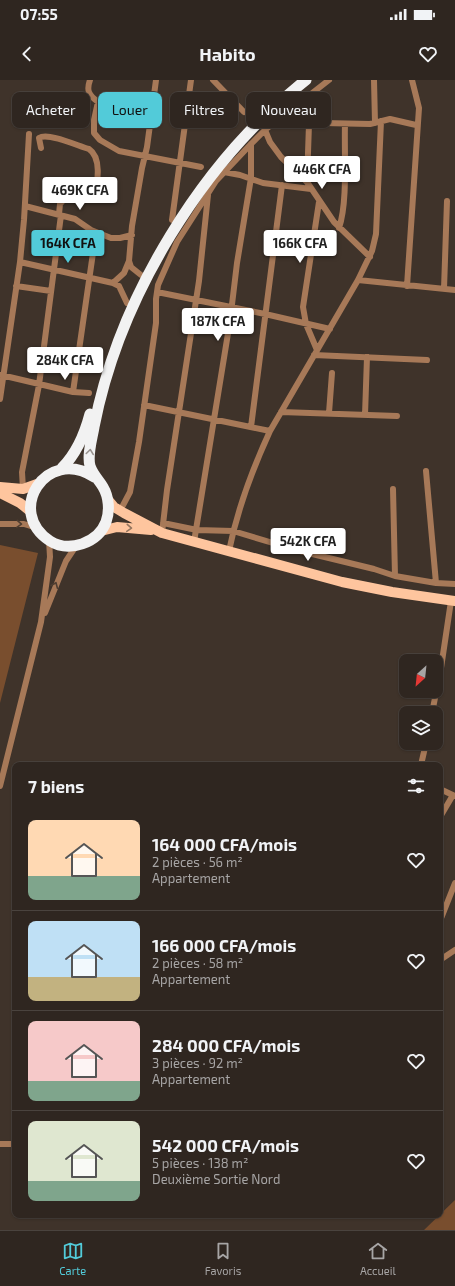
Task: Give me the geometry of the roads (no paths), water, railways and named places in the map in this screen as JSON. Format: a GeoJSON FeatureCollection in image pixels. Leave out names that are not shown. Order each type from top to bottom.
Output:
{"type":"FeatureCollection","features":[{"type":"Feature","properties":{"kind":"highway"},"geometry":{"type":"LineString","coordinates":[[62,468],[72,456],[87,425],[105,362],[127,303],[172,220],[196,186],[227,148],[296,80]]}},
{"type":"Feature","properties":{"kind":"highway"},"geometry":{"type":"LineString","coordinates":[[94,477],[89,460],[94,427],[106,378],[125,324],[156,259],[192,203],[224,161],[257,125],[306,80]]}},
{"type":"Feature","properties":{"kind":"highway"},"geometry":{"type":"LineString","coordinates":[[62,468],[79,469],[94,477],[104,488],[109,501],[109,512],[101,531],[90,541],[76,546],[57,544],[49,540],[37,528],[30,511],[30,502],[37,484],[48,474],[62,468]]}},
{"type":"Feature","properties":{"kind":"main road"},"geometry":{"type":"LineString","coordinates":[[0,487],[23,489],[37,484]]}},
{"type":"Feature","properties":{"kind":"main road"},"geometry":{"type":"LineString","coordinates":[[0,493],[20,503],[30,511]]}},
{"type":"Feature","properties":{"kind":"main road"},"geometry":{"type":"LineString","coordinates":[[109,501],[120,511],[194,542],[355,585],[453,601]]}},
{"type":"Feature","properties":{"kind":"main road"},"geometry":{"type":"LineString","coordinates":[[101,531],[117,527],[161,529]]}},
{"type":"Feature","properties":{"kind":"street"},"geometry":{"type":"LineString","coordinates":[[90,80],[87,88],[89,95],[98,102],[94,120],[94,135],[119,152],[201,167]]}},
{"type":"Feature","properties":{"kind":"street"},"geometry":{"type":"LineString","coordinates":[[113,283],[124,273],[129,262],[156,80]]}},
{"type":"Feature","properties":{"kind":"street"},"geometry":{"type":"LineString","coordinates":[[172,220],[191,80]]}},
{"type":"Feature","properties":{"kind":"street"},"geometry":{"type":"LineString","coordinates":[[213,80],[244,112]]}},
{"type":"Feature","properties":{"kind":"street"},"geometry":{"type":"LineString","coordinates":[[314,92],[329,80]]}},
{"type":"Feature","properties":{"kind":"street"},"geometry":{"type":"LineString","coordinates":[[229,551],[233,531],[270,431],[370,257],[376,234],[378,122],[374,80]]}},
{"type":"Feature","properties":{"kind":"street"},"geometry":{"type":"LineString","coordinates":[[407,286],[418,108],[412,80]]}},
{"type":"Feature","properties":{"kind":"street"},"geometry":{"type":"LineString","coordinates":[[331,124],[378,122],[390,119],[416,125]]}},
{"type":"Feature","properties":{"kind":"street"},"geometry":{"type":"LineString","coordinates":[[339,228],[342,219],[344,199],[345,124]]}},
{"type":"Feature","properties":{"kind":"street"},"geometry":{"type":"LineString","coordinates":[[120,511],[131,489],[156,323],[158,285],[177,242],[208,194],[224,172],[268,128]]}},
{"type":"Feature","properties":{"kind":"street"},"geometry":{"type":"LineString","coordinates":[[307,182],[309,128]]}},
{"type":"Feature","properties":{"kind":"street"},"geometry":{"type":"LineString","coordinates":[[265,130],[270,142],[281,157],[307,182],[319,202],[339,228],[370,257]]}},
{"type":"Feature","properties":{"kind":"street"},"geometry":{"type":"LineString","coordinates":[[0,398],[2,376],[20,262],[29,134]]}},
{"type":"Feature","properties":{"kind":"street"},"geometry":{"type":"LineString","coordinates":[[23,489],[22,472],[39,385],[52,291],[60,204],[66,197],[90,197],[94,194],[97,173],[97,159],[94,153],[89,149],[42,136],[39,138],[41,148]]}},
{"type":"Feature","properties":{"kind":"street"},"geometry":{"type":"LineString","coordinates":[[194,542],[215,420],[237,263],[251,178],[251,144]]}},
{"type":"Feature","properties":{"kind":"street"},"geometry":{"type":"LineString","coordinates":[[224,172],[251,178],[263,183],[311,189]]}},
{"type":"Feature","properties":{"kind":"street"},"geometry":{"type":"LineString","coordinates":[[251,427],[282,185]]}},
{"type":"Feature","properties":{"kind":"street"},"geometry":{"type":"LineString","coordinates":[[208,194],[196,300],[161,529],[233,531],[300,551],[374,569],[395,576],[436,583],[455,584]]}},
{"type":"Feature","properties":{"kind":"street"},"geometry":{"type":"LineString","coordinates":[[316,352],[306,324],[303,307],[319,202]]}},
{"type":"Feature","properties":{"kind":"street"},"geometry":{"type":"LineString","coordinates":[[444,289],[447,202]]}},
{"type":"Feature","properties":{"kind":"street"},"geometry":{"type":"LineString","coordinates":[[25,206],[78,220],[96,232],[116,238],[132,236]]}},
{"type":"Feature","properties":{"kind":"street"},"geometry":{"type":"LineString","coordinates":[[73,392],[89,292],[89,278],[96,232]]}},
{"type":"Feature","properties":{"kind":"street"},"geometry":{"type":"LineString","coordinates":[[20,262],[113,283],[119,286],[127,303]]}},
{"type":"Feature","properties":{"kind":"street"},"geometry":{"type":"LineString","coordinates":[[129,262],[131,267],[141,275]]}},
{"type":"Feature","properties":{"kind":"street"},"geometry":{"type":"LineString","coordinates":[[358,280],[455,290]]}},
{"type":"Feature","properties":{"kind":"street"},"geometry":{"type":"LineString","coordinates":[[16,286],[52,291]]}},
{"type":"Feature","properties":{"kind":"street"},"geometry":{"type":"LineString","coordinates":[[157,292],[330,329]]}},
{"type":"Feature","properties":{"kind":"street"},"geometry":{"type":"LineString","coordinates":[[316,352],[367,357],[427,360]]}},
{"type":"Feature","properties":{"kind":"street"},"geometry":{"type":"LineString","coordinates":[[365,415],[367,357]]}},
{"type":"Feature","properties":{"kind":"street"},"geometry":{"type":"LineString","coordinates":[[329,413],[332,373]]}},
{"type":"Feature","properties":{"kind":"street"},"geometry":{"type":"LineString","coordinates":[[2,376],[39,385],[89,394]]}},
{"type":"Feature","properties":{"kind":"street"},"geometry":{"type":"LineString","coordinates":[[144,405],[270,431]]}},
{"type":"Feature","properties":{"kind":"street"},"geometry":{"type":"LineString","coordinates":[[281,412],[397,416]]}},
{"type":"Feature","properties":{"kind":"street"},"geometry":{"type":"LineString","coordinates":[[426,470],[436,583]]}},
{"type":"Feature","properties":{"kind":"street"},"geometry":{"type":"LineString","coordinates":[[393,489],[395,576]]}},
{"type":"Feature","properties":{"kind":"street"},"geometry":{"type":"LineString","coordinates":[[0,524],[24,524],[37,528]]}},
{"type":"Feature","properties":{"kind":"street"},"geometry":{"type":"LineString","coordinates":[[0,786],[41,622],[50,557],[49,540]]}},
{"type":"Feature","properties":{"kind":"street"},"geometry":{"type":"LineString","coordinates":[[41,622],[64,567],[76,546]]}},
{"type":"Feature","properties":{"kind":"street"},"geometry":{"type":"LineString","coordinates":[[433,706],[453,601]]}},
{"type":"Feature","properties":{"kind":"street"},"geometry":{"type":"LineString","coordinates":[[422,762],[424,750]]}},
{"type":"Feature","properties":{"kind":"street"},"geometry":{"type":"LineString","coordinates":[[443,790],[454,796],[443,812]]}},
{"type":"Feature","properties":{"kind":"street"},"geometry":{"type":"LineString","coordinates":[[443,913],[455,883]]}},
{"type":"Feature","properties":{"kind":"street"},"geometry":{"type":"LineString","coordinates":[[443,958],[455,950]]}},
{"type":"Feature","properties":{"kind":"street"},"geometry":{"type":"LineString","coordinates":[[0,1144],[12,1144]]}}]}
